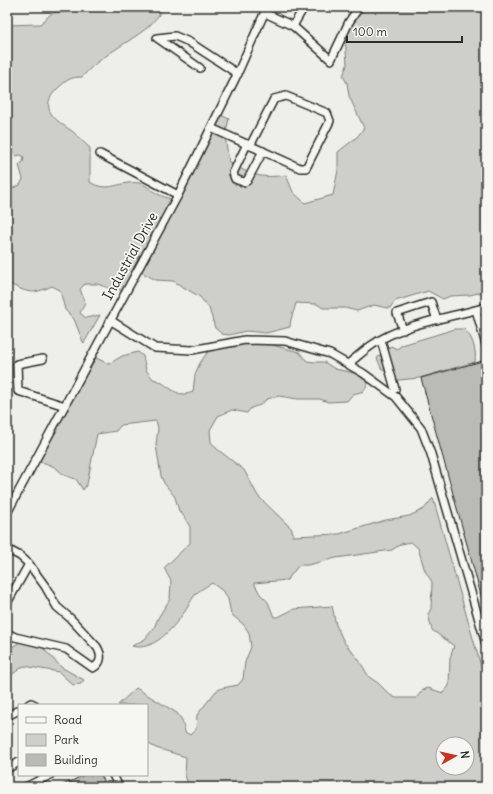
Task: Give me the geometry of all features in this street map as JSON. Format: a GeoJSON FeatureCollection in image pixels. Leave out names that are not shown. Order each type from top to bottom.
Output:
{"type":"FeatureCollection","features":[{"type":"Feature","properties":{"kind":"street"},"geometry":{"type":"LineString","coordinates":[[293,26],[304,7]]}},
{"type":"Feature","properties":{"kind":"street"},"geometry":{"type":"LineString","coordinates":[[266,10],[293,26],[331,60],[349,22],[359,7]]}},
{"type":"Feature","properties":{"kind":"street","name":"Industrial Drive"},"geometry":{"type":"LineString","coordinates":[[7,513],[178,195],[238,74],[266,10]]}},
{"type":"Feature","properties":{"kind":"street"},"geometry":{"type":"LineString","coordinates":[[200,68],[157,38],[175,36],[189,42],[238,74]]}},
{"type":"Feature","properties":{"kind":"street"},"geometry":{"type":"LineString","coordinates":[[211,128],[248,145],[263,152],[300,168],[306,168],[330,121],[327,113],[286,96],[274,99],[248,145],[233,174],[235,179],[243,182],[247,181],[263,152]]}},
{"type":"Feature","properties":{"kind":"street"},"geometry":{"type":"LineString","coordinates":[[100,154],[178,195]]}},
{"type":"Feature","properties":{"kind":"street"},"geometry":{"type":"LineString","coordinates":[[403,330],[397,313],[431,302],[436,320]]}},
{"type":"Feature","properties":{"kind":"street"},"geometry":{"type":"LineString","coordinates":[[348,364],[372,344],[403,330],[486,307]]}},
{"type":"Feature","properties":{"kind":"street"},"geometry":{"type":"LineString","coordinates":[[476,310],[484,331],[486,345]]}},
{"type":"Feature","properties":{"kind":"street"},"geometry":{"type":"LineString","coordinates":[[110,320],[155,348],[192,350],[245,340],[285,341],[330,354],[363,373],[396,398],[421,428],[431,454],[486,644]]}},
{"type":"Feature","properties":{"kind":"street"},"geometry":{"type":"LineString","coordinates":[[381,340],[395,389]]}},
{"type":"Feature","properties":{"kind":"street"},"geometry":{"type":"LineString","coordinates":[[43,359],[17,364],[18,391],[65,406]]}},
{"type":"Feature","properties":{"kind":"street"},"geometry":{"type":"LineString","coordinates":[[7,549],[20,556],[29,564],[45,586],[57,607],[70,618],[97,647],[101,657],[96,666],[93,668],[66,648],[15,637],[7,633]]}},
{"type":"Feature","properties":{"kind":"street"},"geometry":{"type":"LineString","coordinates":[[7,603],[29,564]]}},
{"type":"Feature","properties":{"kind":"street"},"geometry":{"type":"LineString","coordinates":[[7,716],[18,710]]}},
{"type":"Feature","properties":{"kind":"street"},"geometry":{"type":"LineString","coordinates":[[7,769],[18,763]]}},
{"type":"Feature","properties":{"kind":"street"},"geometry":{"type":"LineString","coordinates":[[26,787],[48,776]]}},
{"type":"Feature","properties":{"kind":"street"},"geometry":{"type":"LineString","coordinates":[[114,776],[119,787]]}},
{"type":"Feature","properties":{"kind":"green space"},"geometry":{"type":"Polygon","coordinates":[[[72,7],[159,7],[159,15],[148,27],[97,63],[82,77],[72,78],[66,81],[52,95],[49,102],[51,113],[55,118],[90,148],[90,182],[103,187],[126,183],[139,183],[158,194],[173,200],[219,114],[229,119],[225,136],[229,162],[256,175],[286,175],[293,192],[305,203],[333,195],[338,170],[338,152],[357,137],[364,128],[349,96],[347,83],[343,76],[347,65],[345,35],[365,7],[486,7],[486,291],[470,295],[450,296],[443,299],[428,291],[395,301],[390,308],[374,305],[357,311],[345,308],[323,308],[317,304],[296,303],[291,318],[290,327],[266,333],[246,331],[229,335],[222,334],[215,328],[209,308],[200,297],[173,281],[156,280],[139,271],[124,295],[116,286],[109,288],[97,284],[85,284],[80,289],[85,303],[80,313],[86,318],[100,315],[84,343],[74,319],[65,310],[60,290],[52,286],[39,291],[29,292],[7,283],[7,191],[20,185],[23,179],[19,165],[23,162],[24,157],[21,155],[16,156],[13,151],[7,148],[7,25],[40,24],[52,13],[65,12],[72,7]]]}},
{"type":"Feature","properties":{"kind":"green space"},"geometry":{"type":"Polygon","coordinates":[[[455,329],[464,329],[469,335],[475,348],[475,362],[419,378],[399,380],[390,376],[381,368],[377,358],[391,346],[397,349],[402,345],[455,329]]]}},
{"type":"Feature","properties":{"kind":"green space"},"geometry":{"type":"Polygon","coordinates":[[[233,342],[265,343],[299,352],[307,361],[324,362],[335,369],[354,373],[367,380],[368,384],[364,391],[353,394],[347,401],[328,402],[320,399],[298,399],[279,396],[267,399],[260,405],[251,408],[247,413],[232,410],[218,416],[210,430],[211,442],[217,449],[244,470],[258,496],[291,528],[294,535],[292,536],[339,534],[386,520],[409,516],[424,509],[433,498],[486,684],[486,787],[189,787],[185,775],[186,757],[156,748],[148,744],[148,704],[119,704],[136,688],[177,713],[182,720],[185,732],[190,735],[196,729],[197,715],[216,691],[222,688],[238,685],[243,679],[245,662],[251,647],[249,633],[244,625],[231,614],[228,599],[224,592],[212,583],[197,593],[179,620],[161,638],[147,646],[132,646],[145,639],[154,628],[158,618],[170,599],[171,581],[164,568],[190,543],[190,527],[179,511],[175,497],[164,483],[161,476],[156,445],[158,428],[156,421],[121,425],[116,431],[97,434],[87,484],[83,490],[76,479],[65,475],[54,467],[38,460],[94,357],[109,364],[122,356],[138,352],[143,356],[146,370],[153,379],[161,382],[176,392],[184,394],[193,392],[195,374],[200,363],[209,350],[233,342]],[[411,542],[401,544],[392,550],[336,558],[308,565],[299,565],[287,580],[254,583],[260,594],[268,602],[274,617],[278,617],[294,609],[332,606],[336,625],[344,642],[359,660],[369,677],[378,683],[390,695],[396,698],[416,698],[423,690],[428,688],[443,693],[449,686],[450,658],[454,646],[432,630],[428,614],[431,609],[432,582],[425,571],[418,548],[411,542]]]}},
{"type":"Feature","properties":{"kind":"green space"},"geometry":{"type":"Polygon","coordinates":[[[22,641],[32,641],[43,648],[61,667],[84,680],[81,684],[73,685],[59,672],[24,666],[7,678],[7,650],[22,641]]]}},
{"type":"Feature","properties":{"kind":"building"},"geometry":{"type":"Polygon","coordinates":[[[486,360],[486,606],[484,606],[421,378],[486,360]]]}},
{"type":"Feature","properties":{"kind":"building"},"geometry":{"type":"Polygon","coordinates":[[[82,776],[102,776],[107,787],[59,787],[82,776]]]}}]}
